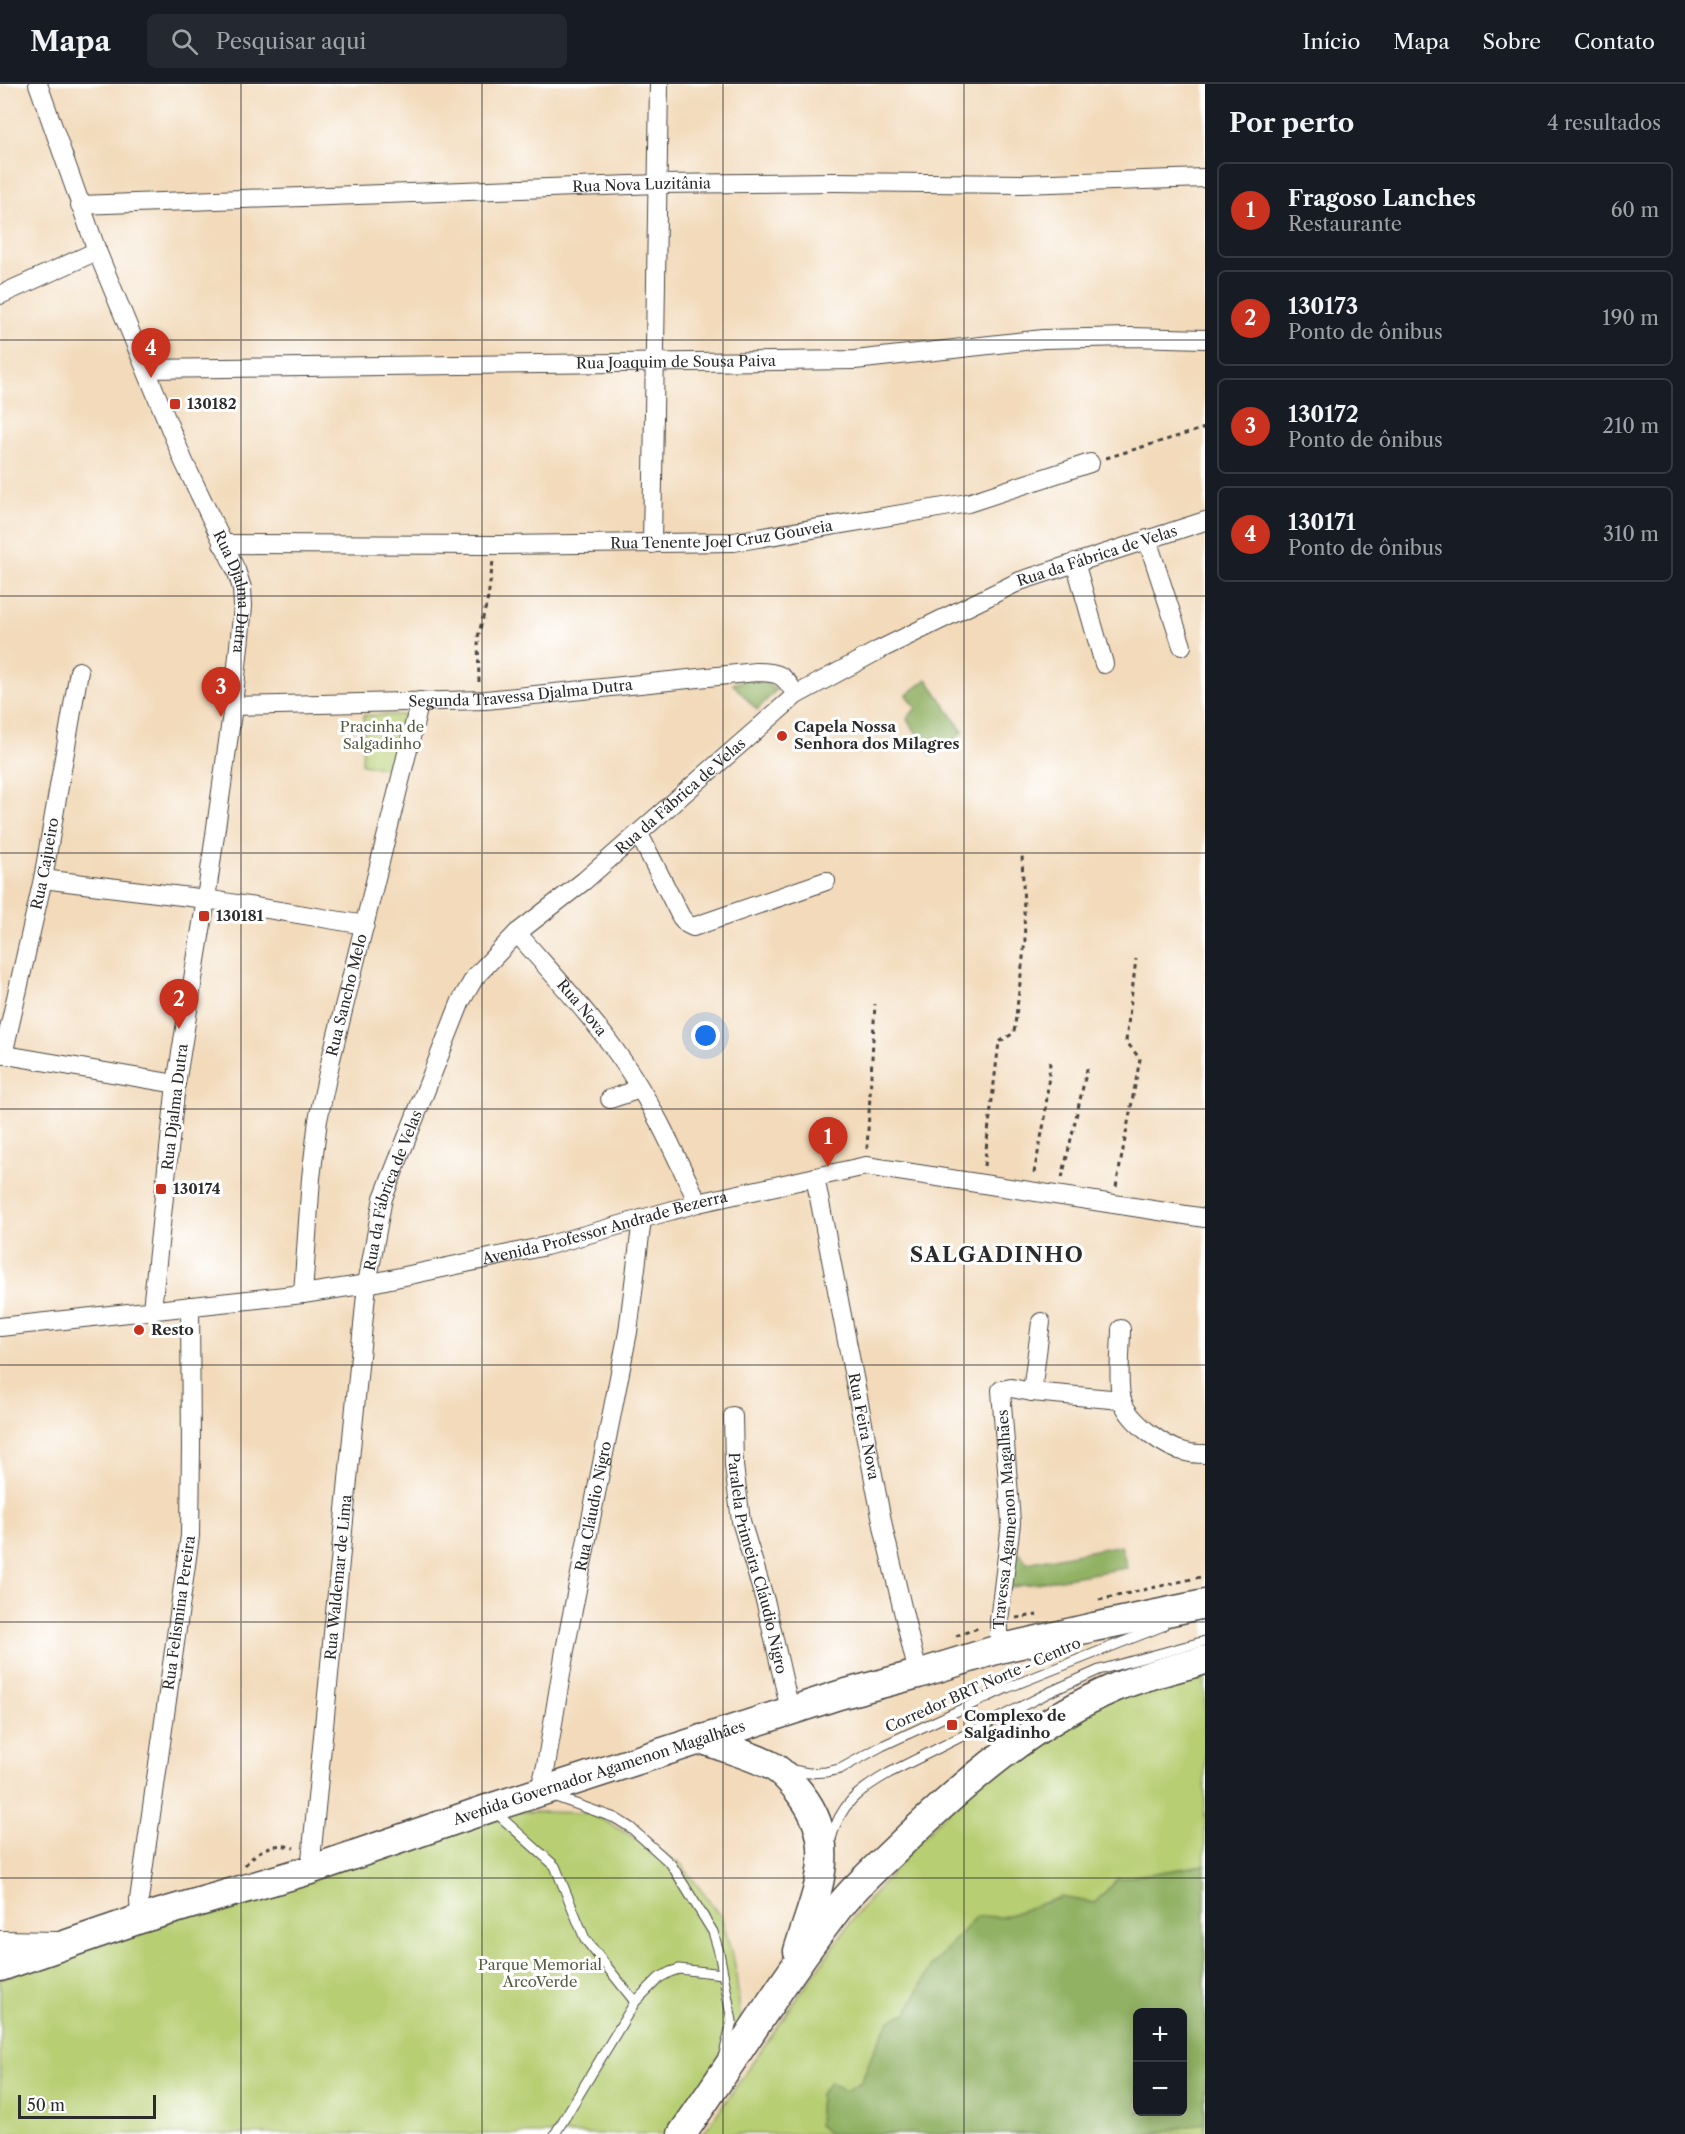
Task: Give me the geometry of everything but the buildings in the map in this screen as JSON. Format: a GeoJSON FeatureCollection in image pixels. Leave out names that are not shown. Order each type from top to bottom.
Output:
{"type":"FeatureCollection","features":[{"type":"Feature","properties":{"kind":"highway","name":"Avenida Governador Agamenon Magalhães"},"geometry":{"type":"LineString","coordinates":[[0,1967],[140,1919],[310,1870],[490,1808],[839,1695],[999,1649],[1205,1604]]}},
{"type":"Feature","properties":{"kind":"highway"},"geometry":{"type":"LineString","coordinates":[[682,2134],[794,1967],[844,1901],[956,1791],[1014,1746],[1065,1713],[1115,1688],[1205,1660]]}},
{"type":"Feature","properties":{"kind":"highway"},"geometry":{"type":"LineString","coordinates":[[701,1739],[773,1766],[797,1788],[818,1821],[822,1836],[822,1870],[794,1967]]}},
{"type":"Feature","properties":{"kind":"main road"},"geometry":{"type":"LineString","coordinates":[[0,1943],[69,1944]]}},
{"type":"Feature","properties":{"kind":"street","name":"Rua Djalma Dutra"},"geometry":{"type":"LineString","coordinates":[[38,84],[97,251],[184,462],[236,570],[242,588],[243,606],[233,706],[206,899],[176,1084],[152,1309]]}},
{"type":"Feature","properties":{"kind":"street"},"geometry":{"type":"LineString","coordinates":[[652,544],[659,84]]}},
{"type":"Feature","properties":{"kind":"street","name":"Rua Nova Luzitânia"},"geometry":{"type":"LineString","coordinates":[[80,205],[658,184],[833,182],[1021,184],[1205,178]]}},
{"type":"Feature","properties":{"kind":"street"},"geometry":{"type":"LineString","coordinates":[[0,295],[97,251]]}},
{"type":"Feature","properties":{"kind":"street","name":"Rua Joaquim de Sousa Paiva"},"geometry":{"type":"LineString","coordinates":[[146,369],[855,360],[1043,339],[1131,337],[1205,339]]}},
{"type":"Feature","properties":{"kind":"street","name":"Rua Tenente Joel Cruz Gouveia"},"geometry":{"type":"LineString","coordinates":[[222,544],[495,545],[734,542],[968,503],[1090,463]]}},
{"type":"Feature","properties":{"kind":"street","name":"Rua da Fábrica de Velas"},"geometry":{"type":"LineString","coordinates":[[367,1284],[383,1198],[461,1001],[475,977],[517,933],[584,881],[796,695],[879,650],[1020,581],[1205,521]]}},
{"type":"Feature","properties":{"kind":"street"},"geometry":{"type":"LineString","coordinates":[[1147,539],[1182,646]]}},
{"type":"Feature","properties":{"kind":"street"},"geometry":{"type":"LineString","coordinates":[[1075,562],[1104,664]]}},
{"type":"Feature","properties":{"kind":"street","name":"Rua Cajueiro"},"geometry":{"type":"LineString","coordinates":[[2,1055],[43,879],[79,671]]}},
{"type":"Feature","properties":{"kind":"street","name":"Segunda Travessa Djalma Dutra"},"geometry":{"type":"LineString","coordinates":[[233,706],[486,700],[756,672],[772,672],[782,676],[787,679],[796,695]]}},
{"type":"Feature","properties":{"kind":"street","name":"Rua Sancho Melo"},"geometry":{"type":"LineString","coordinates":[[303,1294],[318,1120],[420,700]]}},
{"type":"Feature","properties":{"kind":"street"},"geometry":{"type":"LineString","coordinates":[[639,834],[681,917],[693,927],[826,881]]}},
{"type":"Feature","properties":{"kind":"street"},"geometry":{"type":"LineString","coordinates":[[43,879],[206,899],[365,925]]}},
{"type":"Feature","properties":{"kind":"street","name":"Rua Nova"},"geometry":{"type":"LineString","coordinates":[[517,933],[613,1047],[666,1136],[698,1203]]}},
{"type":"Feature","properties":{"kind":"street"},"geometry":{"type":"LineString","coordinates":[[2,1055],[176,1084]]}},
{"type":"Feature","properties":{"kind":"street"},"geometry":{"type":"LineString","coordinates":[[610,1099],[640,1089]]}},
{"type":"Feature","properties":{"kind":"street","name":"Avenida Professor Andrade Bezerra"},"geometry":{"type":"LineString","coordinates":[[0,1328],[152,1309],[303,1294],[367,1284],[546,1246],[698,1203],[866,1166],[1205,1218]]}},
{"type":"Feature","properties":{"kind":"street","name":"Rua Feira Nova"},"geometry":{"type":"LineString","coordinates":[[815,1177],[884,1531],[918,1674]]}},
{"type":"Feature","properties":{"kind":"street","name":"Rua Cláudio Nigro"},"geometry":{"type":"LineString","coordinates":[[539,1792],[546,1766],[565,1650],[628,1332],[642,1219]]}},
{"type":"Feature","properties":{"kind":"street","name":"Rua Waldemar de Lima"},"geometry":{"type":"LineString","coordinates":[[310,1870],[367,1284]]}},
{"type":"Feature","properties":{"kind":"street","name":"Rua Felismina Pereira"},"geometry":{"type":"LineString","coordinates":[[140,1919],[139,1900],[190,1536],[190,1306]]}},
{"type":"Feature","properties":{"kind":"street"},"geometry":{"type":"LineString","coordinates":[[1041,1322],[1032,1392],[1122,1400]]}},
{"type":"Feature","properties":{"kind":"street"},"geometry":{"type":"LineString","coordinates":[[1121,1329],[1122,1400],[1131,1416],[1163,1442],[1185,1452],[1205,1454]]}},
{"type":"Feature","properties":{"kind":"street","name":"Travessa Agamenon Magalhães"},"geometry":{"type":"LineString","coordinates":[[999,1649],[999,1621],[1011,1523],[1000,1393],[1003,1389],[1011,1388],[1032,1392]]}},
{"type":"Feature","properties":{"kind":"street","name":"Paralela Primeira Cláudio Nigro"},"geometry":{"type":"LineString","coordinates":[[733,1416],[734,1466],[741,1521],[766,1604],[790,1710]]}},
{"type":"Feature","properties":{"kind":"lane"},"geometry":{"type":"LineString","coordinates":[[1180,1619],[1205,1611]]}},
{"type":"Feature","properties":{"kind":"lane","name":"Corredor BRT Norte - Centro"},"geometry":{"type":"LineString","coordinates":[[773,1766],[808,1773],[840,1769],[882,1746],[1007,1688],[1170,1623]]}},
{"type":"Feature","properties":{"kind":"lane"},"geometry":{"type":"LineString","coordinates":[[822,1870],[836,1821],[862,1788],[1052,1691],[1099,1670],[1205,1641]]}},
{"type":"Feature","properties":{"kind":"lane"},"geometry":{"type":"LineString","coordinates":[[539,1792],[615,1818],[631,1828],[671,1864],[713,1932],[732,2021],[717,2085]]}},
{"type":"Feature","properties":{"kind":"lane"},"geometry":{"type":"LineString","coordinates":[[490,1808],[555,1866],[585,1939],[635,2002]]}},
{"type":"Feature","properties":{"kind":"lane"},"geometry":{"type":"LineString","coordinates":[[555,2134],[635,2002],[659,1978],[679,1969],[723,1974]]}},
{"type":"Feature","properties":{"kind":"path"},"geometry":{"type":"LineString","coordinates":[[1090,463],[1205,428]]}},
{"type":"Feature","properties":{"kind":"path"},"geometry":{"type":"LineString","coordinates":[[486,700],[479,681],[478,637],[488,598],[495,545]]}},
{"type":"Feature","properties":{"kind":"path"},"geometry":{"type":"LineString","coordinates":[[982,1183],[999,1042],[1014,1033],[1025,941],[1022,853]]}},
{"type":"Feature","properties":{"kind":"path"},"geometry":{"type":"LineString","coordinates":[[1112,1204],[1140,1059],[1126,1041],[1136,959]]}},
{"type":"Feature","properties":{"kind":"path"},"geometry":{"type":"LineString","coordinates":[[866,1166],[875,1004]]}},
{"type":"Feature","properties":{"kind":"path"},"geometry":{"type":"LineString","coordinates":[[1030,1192],[1045,1118],[1050,1062]]}},
{"type":"Feature","properties":{"kind":"path"},"geometry":{"type":"LineString","coordinates":[[1058,1194],[1088,1065]]}},
{"type":"Feature","properties":{"kind":"green space"},"geometry":{"type":"Polygon","coordinates":[[[755,676],[776,690],[757,710],[733,684],[755,676]]]}},
{"type":"Feature","properties":{"kind":"green space"},"geometry":{"type":"Polygon","coordinates":[[[927,679],[963,732],[932,756],[907,719],[916,708],[907,695],[927,679]]]}},
{"type":"Feature","properties":{"kind":"green space","name":"Pracinha de Salgadinho"},"geometry":{"type":"Polygon","coordinates":[[[364,715],[408,715],[393,769],[362,764],[364,715]]]}},
{"type":"Feature","properties":{"kind":"green space"},"geometry":{"type":"Polygon","coordinates":[[[1121,1545],[1127,1568],[1006,1588],[1011,1563],[1020,1553],[1027,1563],[1121,1545]]]}},
{"type":"Feature","properties":{"kind":"green space"},"geometry":{"type":"Polygon","coordinates":[[[1205,1664],[1205,2134],[703,2134],[853,1918],[910,1851],[1003,1753],[1095,1693],[1205,1664]]]}},
{"type":"Feature","properties":{"kind":"green space","name":"Parque Memorial ArcoVerde"},"geometry":{"type":"Polygon","coordinates":[[[496,1811],[591,1813],[681,1864],[721,1916],[735,1965],[742,2031],[692,2134],[0,2134],[0,1978],[496,1811]]]}},
{"type":"Feature","properties":{"kind":"green space"},"geometry":{"type":"Polygon","coordinates":[[[1205,1865],[1205,2123],[1149,2134],[831,2134],[818,2125],[820,2094],[830,2082],[845,2091],[861,2082],[873,2052],[890,2020],[907,2013],[930,1968],[976,1916],[1003,1917],[1061,1897],[1095,1903],[1117,1879],[1205,1865]]]}},
{"type":"Feature","properties":{"kind":"place","name":"130171"},"geometry":{"type":"Point","coordinates":[151,378]}},
{"type":"Feature","properties":{"kind":"place","name":"130182"},"geometry":{"type":"Point","coordinates":[175,404]}},
{"type":"Feature","properties":{"kind":"place","name":"130172"},"geometry":{"type":"Point","coordinates":[221,717]}},
{"type":"Feature","properties":{"kind":"place","name":"Capela Nossa Senhora dos Milagres"},"geometry":{"type":"Point","coordinates":[782,736]}},
{"type":"Feature","properties":{"kind":"place","name":"130181"},"geometry":{"type":"Point","coordinates":[204,916]}},
{"type":"Feature","properties":{"kind":"place","name":"130173"},"geometry":{"type":"Point","coordinates":[179,1029]}},
{"type":"Feature","properties":{"kind":"place","name":"Fragoso Lanches"},"geometry":{"type":"Point","coordinates":[828,1167]}},
{"type":"Feature","properties":{"kind":"place","name":"130174"},"geometry":{"type":"Point","coordinates":[161,1189]}},
{"type":"Feature","properties":{"kind":"place","name":"Resto"},"geometry":{"type":"Point","coordinates":[139,1330]}},
{"type":"Feature","properties":{"kind":"place","name":"Complexo de Salgadinho"},"geometry":{"type":"Point","coordinates":[952,1725]}},
{"type":"Feature","properties":{"kind":"district","name":"SALGADINHO"},"geometry":{"type":"Point","coordinates":[997,1255]}}]}
